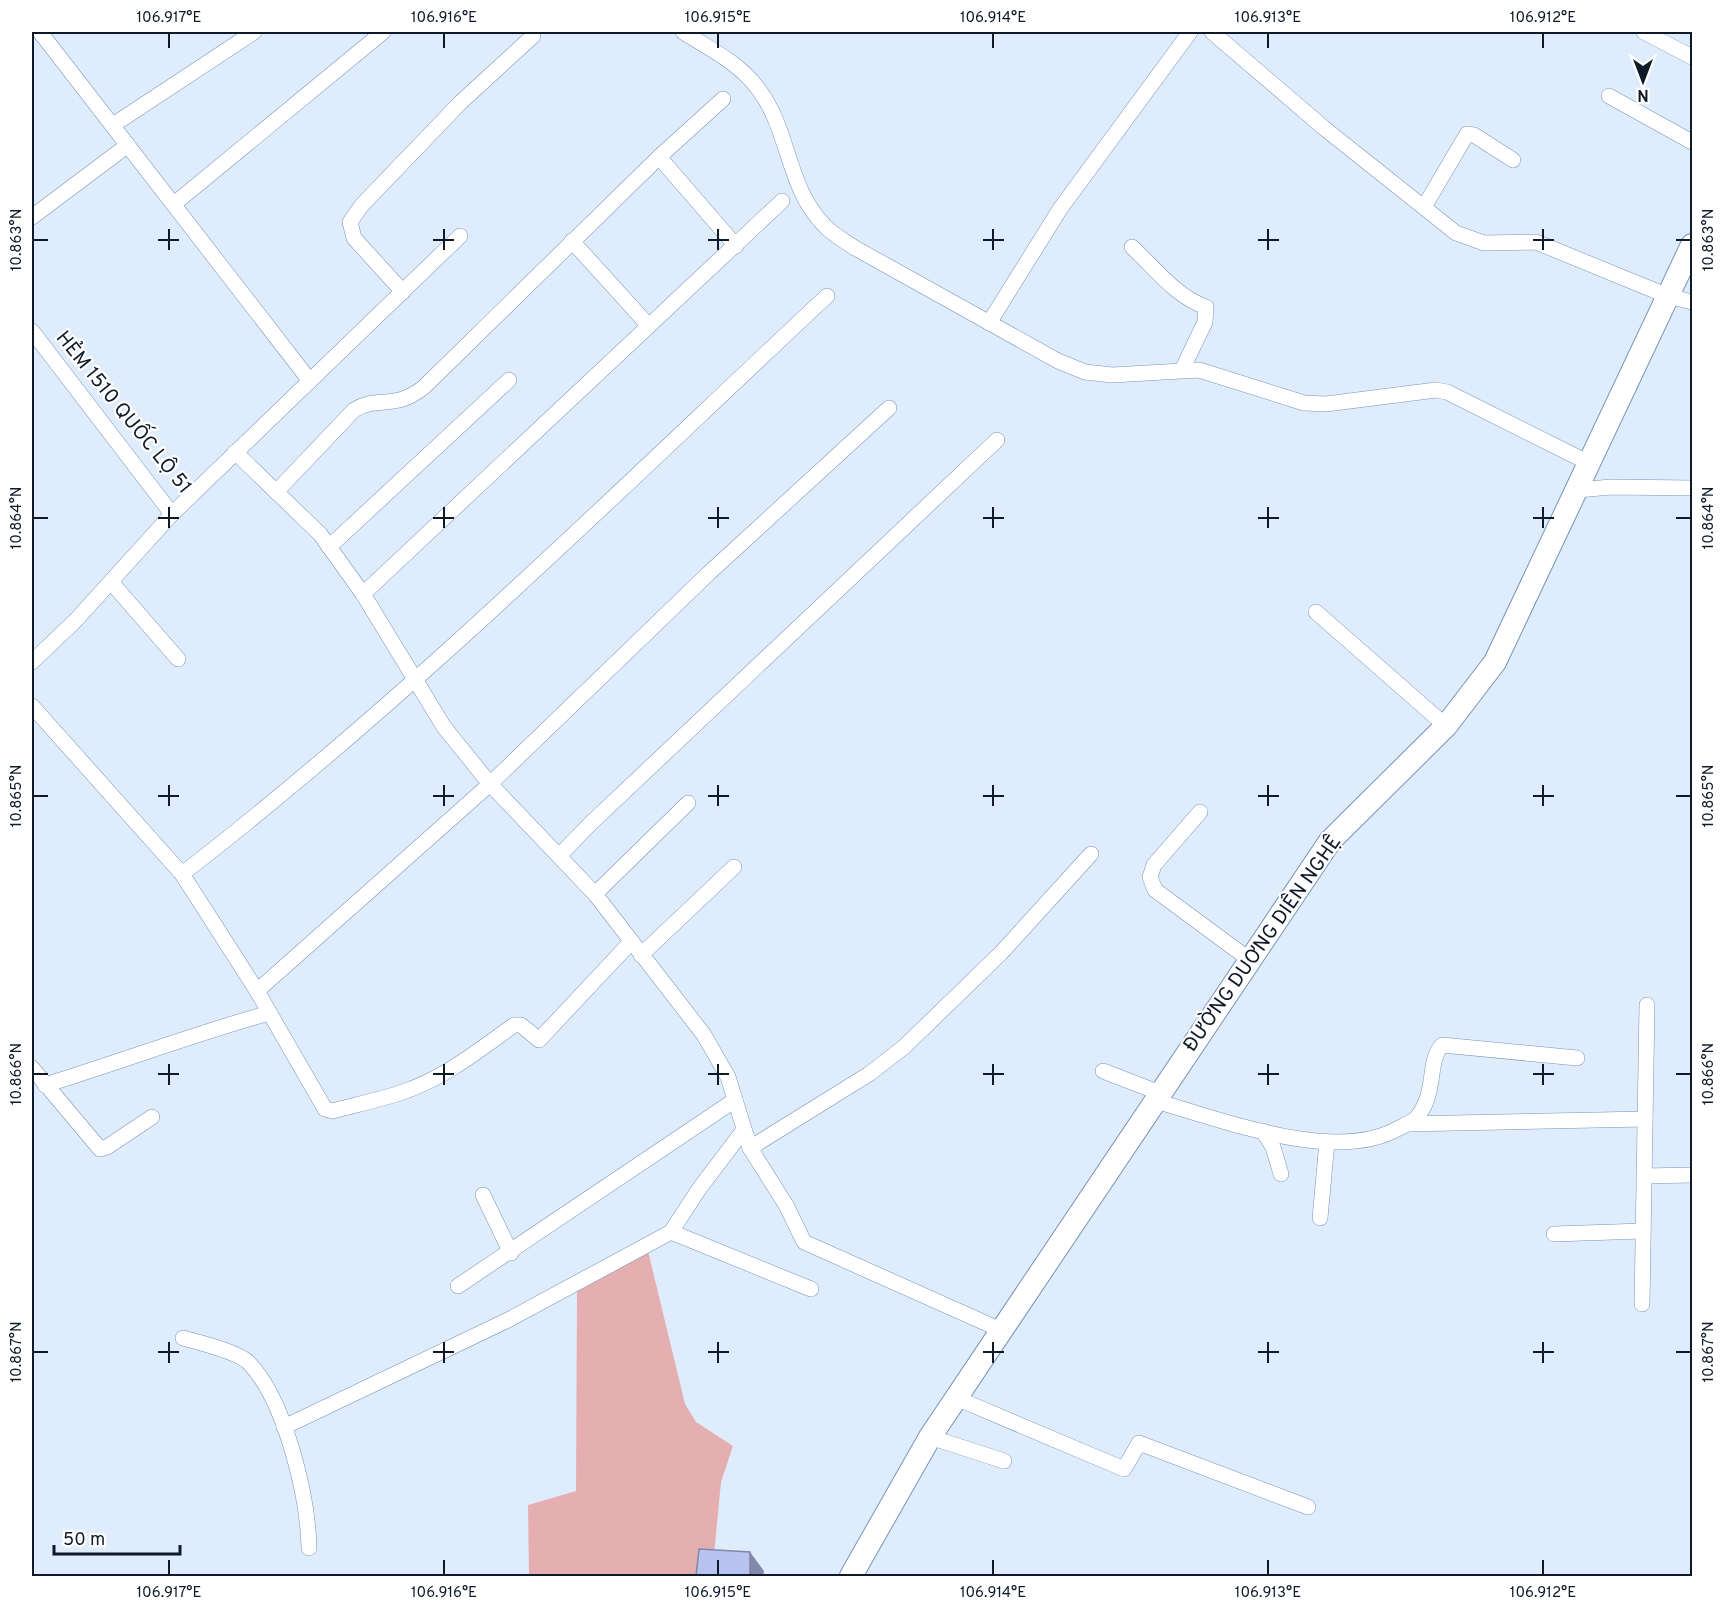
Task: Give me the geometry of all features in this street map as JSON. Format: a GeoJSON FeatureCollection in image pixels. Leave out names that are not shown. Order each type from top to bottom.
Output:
{"type":"FeatureCollection","features":[{"type":"Feature","properties":{"kind":"street"},"geometry":{"type":"LineString","coordinates":[[40,32],[310,381]]}},
{"type":"Feature","properties":{"kind":"street"},"geometry":{"type":"LineString","coordinates":[[112,125],[254,32]]}},
{"type":"Feature","properties":{"kind":"street"},"geometry":{"type":"LineString","coordinates":[[174,204],[383,32]]}},
{"type":"Feature","properties":{"kind":"street"},"geometry":{"type":"LineString","coordinates":[[683,32],[738,66],[760,90],[779,129],[799,189],[825,227],[855,248],[1058,362],[1085,372],[1112,375],[1199,370],[1304,403],[1326,404],[1422,391],[1448,392],[1589,463]]}},
{"type":"Feature","properties":{"kind":"street"},"geometry":{"type":"LineString","coordinates":[[989,322],[1060,208],[1190,32]]}},
{"type":"Feature","properties":{"kind":"street"},"geometry":{"type":"LineString","coordinates":[[1214,32],[1324,128],[1456,233],[1484,243],[1536,242],[1668,296],[1692,302]]}},
{"type":"Feature","properties":{"kind":"street"},"geometry":{"type":"LineString","coordinates":[[1644,32],[1692,57]]}},
{"type":"Feature","properties":{"kind":"street"},"geometry":{"type":"LineString","coordinates":[[403,292],[354,238],[350,222],[362,205],[461,102],[533,36]]}},
{"type":"Feature","properties":{"kind":"street"},"geometry":{"type":"LineString","coordinates":[[1609,96],[1692,142]]}},
{"type":"Feature","properties":{"kind":"street"},"geometry":{"type":"LineString","coordinates":[[276,492],[354,410],[361,406],[400,402],[410,398],[424,387],[658,157],[723,99]]}},
{"type":"Feature","properties":{"kind":"street"},"geometry":{"type":"LineString","coordinates":[[1424,207],[1467,134],[1474,135],[1514,160]]}},
{"type":"Feature","properties":{"kind":"street"},"geometry":{"type":"LineString","coordinates":[[32,217],[128,145]]}},
{"type":"Feature","properties":{"kind":"street"},"geometry":{"type":"LineString","coordinates":[[658,157],[736,246]]}},
{"type":"Feature","properties":{"kind":"street"},"geometry":{"type":"LineString","coordinates":[[363,594],[783,201]]}},
{"type":"Feature","properties":{"kind":"street","name":"HẺM 1510 QUỐC LỘ 51"},"geometry":{"type":"LineString","coordinates":[[32,331],[172,514],[460,236]]}},
{"type":"Feature","properties":{"kind":"street"},"geometry":{"type":"LineString","coordinates":[[572,241],[650,326]]}},
{"type":"Feature","properties":{"kind":"street","name":"ĐƯỜNG DUƠNG DIÊN NGHỆ"},"geometry":{"type":"LineString","coordinates":[[851,1576],[930,1437],[1330,841],[1446,726],[1495,662],[1692,245]]}},
{"type":"Feature","properties":{"kind":"street"},"geometry":{"type":"LineString","coordinates":[[1132,248],[1168,280],[1177,292],[1206,307],[1205,322],[1182,370]]}},
{"type":"Feature","properties":{"kind":"street"},"geometry":{"type":"LineString","coordinates":[[182,874],[275,802],[415,681],[827,296]]}},
{"type":"Feature","properties":{"kind":"street"},"geometry":{"type":"LineString","coordinates":[[329,547],[509,380]]}},
{"type":"Feature","properties":{"kind":"street"},"geometry":{"type":"LineString","coordinates":[[257,991],[490,784],[709,573],[890,408]]}},
{"type":"Feature","properties":{"kind":"street"},"geometry":{"type":"LineString","coordinates":[[559,856],[590,824],[997,440]]}},
{"type":"Feature","properties":{"kind":"street"},"geometry":{"type":"LineString","coordinates":[[236,452],[329,547],[363,594],[444,727],[490,784],[595,894],[715,1051],[728,1077],[750,1148],[786,1205],[804,1242],[1001,1330]]}},
{"type":"Feature","properties":{"kind":"street"},"geometry":{"type":"LineString","coordinates":[[1578,490],[1611,487],[1692,488]]}},
{"type":"Feature","properties":{"kind":"street"},"geometry":{"type":"LineString","coordinates":[[32,662],[76,620],[172,514]]}},
{"type":"Feature","properties":{"kind":"street"},"geometry":{"type":"LineString","coordinates":[[111,582],[178,659]]}},
{"type":"Feature","properties":{"kind":"street"},"geometry":{"type":"LineString","coordinates":[[1316,612],[1446,726]]}},
{"type":"Feature","properties":{"kind":"street"},"geometry":{"type":"LineString","coordinates":[[32,706],[182,874],[257,991],[325,1109],[333,1111],[401,1093],[427,1082],[466,1060],[514,1025],[521,1025],[539,1040],[631,942]]}},
{"type":"Feature","properties":{"kind":"street"},"geometry":{"type":"LineString","coordinates":[[595,894],[688,803]]}},
{"type":"Feature","properties":{"kind":"street"},"geometry":{"type":"LineString","coordinates":[[1200,812],[1154,865],[1150,877],[1155,890],[1250,960]]}},
{"type":"Feature","properties":{"kind":"street"},"geometry":{"type":"LineString","coordinates":[[750,1148],[868,1074],[904,1047],[1001,953],[1091,854]]}},
{"type":"Feature","properties":{"kind":"street"},"geometry":{"type":"LineString","coordinates":[[641,955],[734,867]]}},
{"type":"Feature","properties":{"kind":"street"},"geometry":{"type":"LineString","coordinates":[[1642,1304],[1647,1005]]}},
{"type":"Feature","properties":{"kind":"street"},"geometry":{"type":"LineString","coordinates":[[45,1085],[269,1013]]}},
{"type":"Feature","properties":{"kind":"street"},"geometry":{"type":"LineString","coordinates":[[1103,1071],[1158,1097],[1263,1131],[1327,1142],[1360,1140],[1391,1133],[1417,1118],[1430,1095],[1435,1058],[1442,1045],[1577,1058]]}},
{"type":"Feature","properties":{"kind":"street"},"geometry":{"type":"LineString","coordinates":[[32,1068],[100,1149],[107,1147],[152,1117]]}},
{"type":"Feature","properties":{"kind":"street"},"geometry":{"type":"LineString","coordinates":[[458,1286],[511,1253],[735,1100]]}},
{"type":"Feature","properties":{"kind":"street"},"geometry":{"type":"LineString","coordinates":[[1406,1124],[1645,1119]]}},
{"type":"Feature","properties":{"kind":"street"},"geometry":{"type":"LineString","coordinates":[[284,1427],[508,1320],[671,1232],[699,1189],[743,1131]]}},
{"type":"Feature","properties":{"kind":"street"},"geometry":{"type":"LineString","coordinates":[[1263,1131],[1273,1147],[1281,1174]]}},
{"type":"Feature","properties":{"kind":"street"},"geometry":{"type":"LineString","coordinates":[[1320,1218],[1327,1142]]}},
{"type":"Feature","properties":{"kind":"street"},"geometry":{"type":"LineString","coordinates":[[1644,1176],[1692,1175]]}},
{"type":"Feature","properties":{"kind":"street"},"geometry":{"type":"LineString","coordinates":[[483,1195],[511,1253]]}},
{"type":"Feature","properties":{"kind":"street"},"geometry":{"type":"LineString","coordinates":[[1554,1234],[1643,1231]]}},
{"type":"Feature","properties":{"kind":"street"},"geometry":{"type":"LineString","coordinates":[[671,1232],[811,1289]]}},
{"type":"Feature","properties":{"kind":"street"},"geometry":{"type":"LineString","coordinates":[[183,1338],[247,1361],[267,1388],[281,1415],[306,1504],[309,1548]]}},
{"type":"Feature","properties":{"kind":"street"},"geometry":{"type":"LineString","coordinates":[[956,1398],[1125,1469],[1139,1443],[1308,1507]]}},
{"type":"Feature","properties":{"kind":"street"},"geometry":{"type":"LineString","coordinates":[[930,1437],[1004,1461]]}},
{"type":"Feature","properties":{"kind":"shaded area"},"geometry":{"type":"Polygon","coordinates":[[[648,1251],[685,1404],[696,1422],[733,1446],[721,1482],[712,1576],[529,1576],[528,1505],[576,1491],[577,1290],[648,1251]]]}},
{"type":"Feature","properties":{"kind":"building"},"geometry":{"type":"Polygon","coordinates":[[[699,1549],[750,1552],[750,1576],[696,1576],[699,1549]]]}}]}
